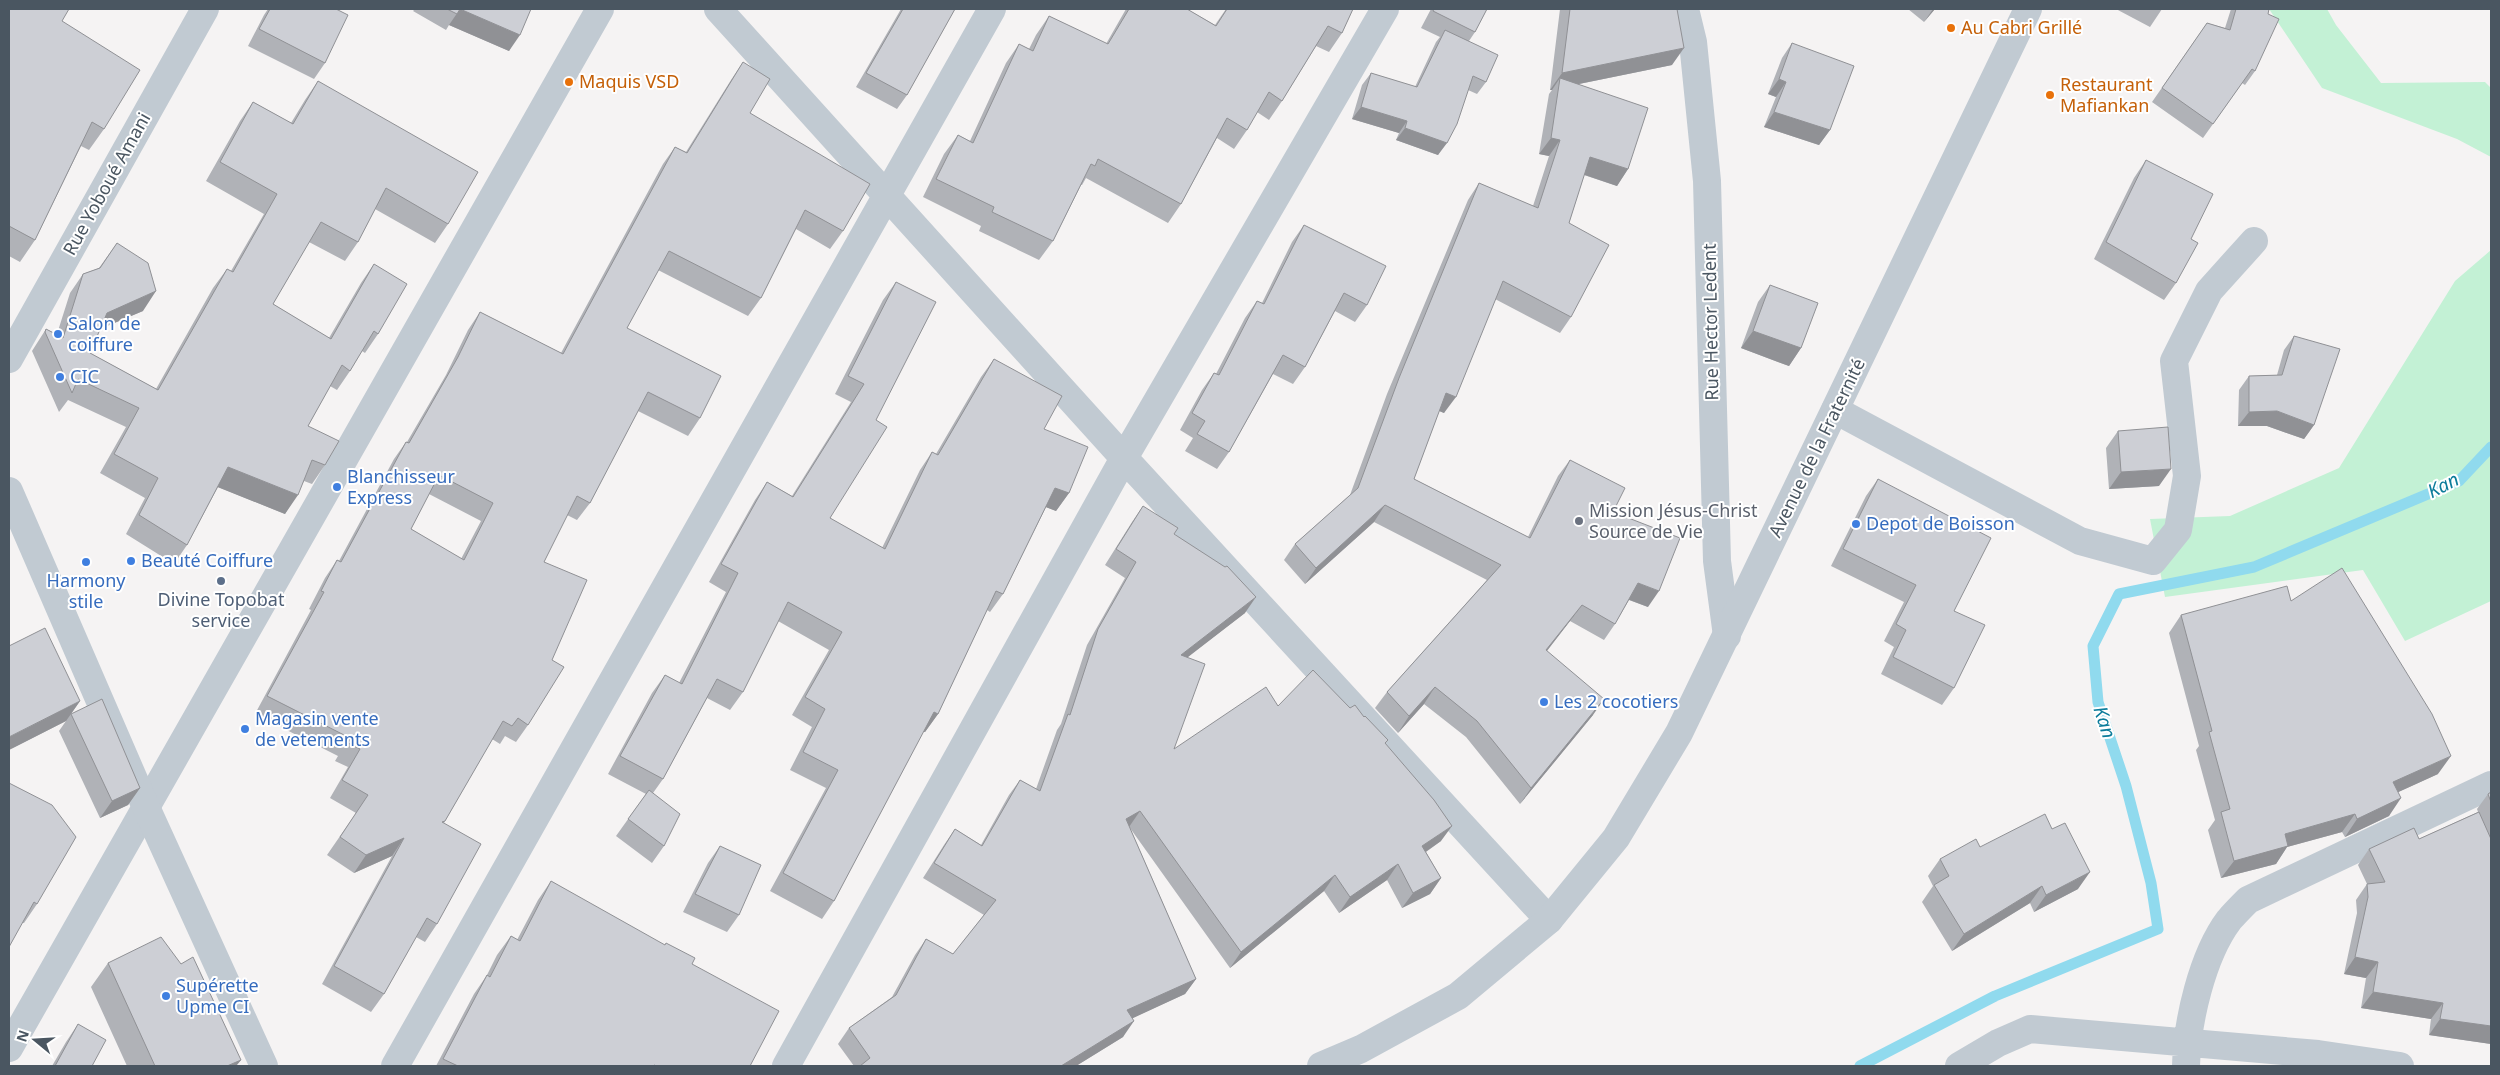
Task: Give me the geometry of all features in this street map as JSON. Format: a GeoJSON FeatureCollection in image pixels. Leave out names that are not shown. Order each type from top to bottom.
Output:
{"type":"FeatureCollection","features":[{"type":"Feature","properties":{"kind":"street","name":"Rue Yoboué Amani"},"geometry":{"type":"LineString","coordinates":[[9,359],[205,9]]}},
{"type":"Feature","properties":{"kind":"street"},"geometry":{"type":"LineString","coordinates":[[9,1048],[145,805],[600,9]]}},
{"type":"Feature","properties":{"kind":"street"},"geometry":{"type":"LineString","coordinates":[[718,9],[1124,458],[1549,920]]}},
{"type":"Feature","properties":{"kind":"street"},"geometry":{"type":"LineString","coordinates":[[395,1066],[992,9]]}},
{"type":"Feature","properties":{"kind":"street"},"geometry":{"type":"LineString","coordinates":[[786,1066],[1124,458],[1385,9]]}},
{"type":"Feature","properties":{"kind":"street","name":"Rue Hector Ledent"},"geometry":{"type":"LineString","coordinates":[[1685,9],[1693,42],[1707,180],[1717,561],[1727,636]]}},
{"type":"Feature","properties":{"kind":"street","name":"Avenue de la Fraternité"},"geometry":{"type":"LineString","coordinates":[[1321,1066],[1361,1049],[1458,996],[1549,920],[1616,838],[1679,733],[2028,9]]}},
{"type":"Feature","properties":{"kind":"street"},"geometry":{"type":"LineString","coordinates":[[1836,410],[2080,541],[2153,561],[2178,530],[2187,476],[2174,361],[2209,291],[2254,242]]}},
{"type":"Feature","properties":{"kind":"street"},"geometry":{"type":"LineString","coordinates":[[9,491],[145,805],[264,1066]]}},
{"type":"Feature","properties":{"kind":"street"},"geometry":{"type":"LineString","coordinates":[[2186,1055],[2205,966],[2229,921],[2248,900],[2491,785]]}},
{"type":"Feature","properties":{"kind":"street"},"geometry":{"type":"LineString","coordinates":[[1959,1066],[1998,1043],[2030,1029],[2186,1055],[2318,1054],[2400,1066]]}},
{"type":"Feature","properties":{"kind":"green space"},"geometry":{"type":"Polygon","coordinates":[[[2269,9],[2327,9],[2336,25],[2381,83],[2485,82],[2491,88],[2491,157],[2457,139],[2322,88],[2269,9]]]}},
{"type":"Feature","properties":{"kind":"green space"},"geometry":{"type":"Polygon","coordinates":[[[2491,250],[2491,601],[2405,641],[2363,570],[2165,597],[2150,519],[2230,516],[2339,468],[2455,281],[2491,250]]]}},
{"type":"Feature","properties":{"kind":"building"},"geometry":{"type":"Polygon","coordinates":[[[9,9],[69,9],[62,21],[140,70],[104,129],[92,122],[35,240],[9,226],[9,9]]]}},
{"type":"Feature","properties":{"kind":"building"},"geometry":{"type":"Polygon","coordinates":[[[270,9],[336,9],[348,15],[325,63],[259,29],[270,9]]]}},
{"type":"Feature","properties":{"kind":"building"},"geometry":{"type":"Polygon","coordinates":[[[447,9],[460,9],[457,14],[447,9]]]}},
{"type":"Feature","properties":{"kind":"building"},"geometry":{"type":"Polygon","coordinates":[[[460,9],[531,9],[520,35],[460,9]]]}},
{"type":"Feature","properties":{"kind":"building"},"geometry":{"type":"Polygon","coordinates":[[[903,9],[955,9],[907,95],[866,73],[903,9]]]}},
{"type":"Feature","properties":{"kind":"building"},"geometry":{"type":"Polygon","coordinates":[[[1129,9],[1187,9],[1216,26],[1227,9],[1353,9],[1342,33],[1328,26],[1282,101],[1269,92],[1247,130],[1227,118],[1181,204],[1098,159],[1095,166],[1091,164],[1053,241],[992,212],[994,207],[936,179],[958,135],[973,143],[1019,44],[1033,51],[1049,16],[1108,44],[1129,9]]]}},
{"type":"Feature","properties":{"kind":"building"},"geometry":{"type":"Polygon","coordinates":[[[1434,9],[1487,9],[1475,32],[1433,11],[1434,9]]]}},
{"type":"Feature","properties":{"kind":"building"},"geometry":{"type":"Polygon","coordinates":[[[1570,9],[1677,9],[1684,48],[1562,73],[1570,9]]]}},
{"type":"Feature","properties":{"kind":"building"},"geometry":{"type":"Polygon","coordinates":[[[2236,9],[2269,9],[2268,14],[2279,19],[2255,71],[2252,69],[2213,124],[2162,88],[2207,23],[2230,30],[2236,9]]]}},
{"type":"Feature","properties":{"kind":"building"},"geometry":{"type":"Polygon","coordinates":[[[1445,30],[1498,55],[1486,82],[1473,76],[1457,124],[1447,143],[1405,128],[1407,121],[1361,107],[1371,73],[1417,87],[1445,30]]]}},
{"type":"Feature","properties":{"kind":"building"},"geometry":{"type":"Polygon","coordinates":[[[1792,43],[1854,66],[1830,130],[1774,112],[1786,82],[1779,79],[1792,43]]]}},
{"type":"Feature","properties":{"kind":"building"},"geometry":{"type":"Polygon","coordinates":[[[743,62],[770,79],[750,113],[870,184],[843,231],[805,210],[761,298],[669,251],[627,328],[721,376],[700,418],[648,392],[590,503],[577,496],[544,562],[587,580],[552,660],[564,667],[528,725],[518,718],[512,726],[503,721],[445,821],[442,822],[481,844],[437,924],[427,918],[384,994],[334,966],[404,838],[366,855],[340,837],[368,795],[342,780],[360,749],[348,743],[350,738],[267,696],[324,592],[321,591],[337,560],[341,562],[406,442],[409,443],[458,357],[480,312],[563,354],[675,147],[687,153],[743,62]],[[439,475],[411,529],[464,560],[493,503],[439,475]]]}},
{"type":"Feature","properties":{"kind":"building"},"geometry":{"type":"Polygon","coordinates":[[[1560,78],[1648,108],[1628,169],[1590,157],[1569,223],[1609,245],[1571,317],[1503,281],[1456,397],[1446,393],[1414,479],[1530,538],[1570,460],[1625,488],[1613,512],[1680,538],[1659,591],[1638,583],[1615,624],[1582,605],[1546,650],[1604,699],[1531,788],[1477,721],[1435,687],[1409,716],[1387,692],[1501,565],[1385,505],[1316,568],[1295,544],[1358,488],[1399,378],[1479,183],[1538,208],[1560,140],[1551,138],[1560,78]]]}},
{"type":"Feature","properties":{"kind":"building"},"geometry":{"type":"Polygon","coordinates":[[[318,81],[478,172],[448,224],[386,188],[358,242],[321,222],[273,304],[331,339],[374,264],[407,284],[378,334],[374,331],[350,371],[342,365],[308,426],[339,441],[325,465],[312,460],[298,495],[228,467],[187,545],[139,515],[158,478],[114,454],[139,408],[78,379],[72,393],[45,332],[46,329],[63,338],[83,274],[100,268],[117,243],[148,263],[156,291],[107,313],[90,353],[158,390],[227,269],[233,272],[277,194],[220,162],[253,102],[293,124],[318,81]]]}},
{"type":"Feature","properties":{"kind":"building"},"geometry":{"type":"Polygon","coordinates":[[[2146,160],[2213,194],[2191,239],[2198,243],[2176,283],[2106,242],[2146,160]]]}},
{"type":"Feature","properties":{"kind":"building"},"geometry":{"type":"Polygon","coordinates":[[[1304,225],[1386,266],[1367,305],[1344,293],[1305,367],[1283,355],[1229,452],[1197,434],[1205,421],[1192,413],[1214,373],[1219,375],[1257,301],[1264,304],[1304,225]]]}},
{"type":"Feature","properties":{"kind":"building"},"geometry":{"type":"Polygon","coordinates":[[[896,282],[936,302],[876,420],[887,427],[830,518],[885,549],[932,452],[938,455],[994,359],[1062,396],[1044,429],[1088,447],[1069,493],[1055,488],[1003,594],[996,591],[938,714],[934,712],[834,901],[783,873],[838,770],[803,752],[825,709],[805,697],[842,632],[788,602],[743,692],[717,679],[663,779],[620,756],[665,675],[682,684],[738,573],[721,564],[767,482],[793,497],[864,384],[848,376],[896,282]]]}},
{"type":"Feature","properties":{"kind":"building"},"geometry":{"type":"Polygon","coordinates":[[[1770,285],[1818,303],[1801,348],[1753,331],[1770,285]]]}},
{"type":"Feature","properties":{"kind":"building"},"geometry":{"type":"Polygon","coordinates":[[[2294,336],[2340,349],[2314,425],[2277,411],[2249,412],[2249,376],[2282,375],[2294,336]]]}},
{"type":"Feature","properties":{"kind":"building"},"geometry":{"type":"Polygon","coordinates":[[[2168,427],[2171,469],[2121,472],[2118,431],[2168,427]]]}},
{"type":"Feature","properties":{"kind":"building"},"geometry":{"type":"Polygon","coordinates":[[[1878,479],[1991,538],[1954,611],[1985,625],[1954,688],[1893,657],[1906,630],[1896,624],[1916,585],[1843,549],[1878,479]]]}},
{"type":"Feature","properties":{"kind":"building"},"geometry":{"type":"Polygon","coordinates":[[[1143,506],[1178,528],[1174,534],[1225,567],[1227,566],[1256,597],[1181,655],[1205,664],[1174,749],[1266,687],[1278,706],[1313,670],[1350,708],[1355,705],[1364,717],[1388,740],[1385,743],[1434,800],[1452,826],[1422,846],[1441,878],[1413,893],[1398,864],[1350,897],[1335,875],[1241,952],[1140,811],[1126,819],[1196,979],[1127,1010],[1134,1021],[1061,1066],[860,1066],[870,1058],[849,1028],[896,995],[926,939],[953,954],[996,900],[934,863],[955,829],[982,846],[1020,780],[1040,791],[1068,714],[1070,715],[1098,629],[1136,562],[1116,549],[1143,506]]]}},
{"type":"Feature","properties":{"kind":"building"},"geometry":{"type":"Polygon","coordinates":[[[2342,568],[2432,714],[2451,756],[2393,782],[2401,798],[2357,819],[2355,814],[2285,834],[2288,846],[2234,861],[2221,812],[2230,809],[2209,732],[2212,731],[2181,615],[2287,586],[2291,601],[2342,568]]]}},
{"type":"Feature","properties":{"kind":"building"},"geometry":{"type":"Polygon","coordinates":[[[45,628],[80,701],[9,737],[9,646],[45,628]]]}},
{"type":"Feature","properties":{"kind":"building"},"geometry":{"type":"Polygon","coordinates":[[[102,699],[140,788],[112,801],[71,714],[102,699]]]}},
{"type":"Feature","properties":{"kind":"building"},"geometry":{"type":"Polygon","coordinates":[[[9,783],[52,805],[76,837],[37,904],[34,902],[9,947],[9,783]]]}},
{"type":"Feature","properties":{"kind":"building"},"geometry":{"type":"Polygon","coordinates":[[[649,790],[680,814],[664,846],[628,819],[649,790]]]}},
{"type":"Feature","properties":{"kind":"building"},"geometry":{"type":"Polygon","coordinates":[[[2479,812],[2491,839],[2491,1026],[2440,1019],[2443,1003],[2373,992],[2378,962],[2355,957],[2368,897],[2367,884],[2385,882],[2369,849],[2414,828],[2419,839],[2479,812]]]}},
{"type":"Feature","properties":{"kind":"building"},"geometry":{"type":"Polygon","coordinates":[[[2045,814],[2052,829],[2065,823],[2090,872],[2046,895],[2042,886],[1964,934],[1934,885],[1949,876],[1940,859],[1976,839],[1980,847],[2045,814]]]}},
{"type":"Feature","properties":{"kind":"building"},"geometry":{"type":"Polygon","coordinates":[[[720,846],[761,865],[739,915],[695,894],[720,846]]]}},
{"type":"Feature","properties":{"kind":"building"},"geometry":{"type":"Polygon","coordinates":[[[551,881],[665,945],[666,943],[695,958],[692,964],[779,1011],[750,1066],[458,1066],[443,1059],[487,975],[490,977],[511,936],[520,941],[551,881]]]}},
{"type":"Feature","properties":{"kind":"building"},"geometry":{"type":"Polygon","coordinates":[[[161,937],[181,964],[193,957],[241,1060],[227,1066],[155,1066],[108,963],[161,937]]]}},
{"type":"Feature","properties":{"kind":"building"},"geometry":{"type":"Polygon","coordinates":[[[78,1024],[106,1040],[92,1066],[55,1066],[78,1024]]]}},
{"type":"Feature","properties":{"kind":"waterway","name":"Kan"},"geometry":{"type":"LineString","coordinates":[[1860,1066],[1995,996],[2158,929],[2151,883],[2126,786],[2098,702],[2093,646],[2119,594],[2254,567],[2459,481],[2491,447]]}},
{"type":"Feature","properties":{"kind":"place","name":"Au Cabri Grillé"},"geometry":{"type":"Point","coordinates":[1951,28]}},
{"type":"Feature","properties":{"kind":"place","name":"Maquis VSD"},"geometry":{"type":"Point","coordinates":[569,82]}},
{"type":"Feature","properties":{"kind":"place","name":"Restaurant Mafiankan"},"geometry":{"type":"Point","coordinates":[2050,95]}},
{"type":"Feature","properties":{"kind":"place","name":"Salon de coiffure"},"geometry":{"type":"Point","coordinates":[58,334]}},
{"type":"Feature","properties":{"kind":"place","name":"CIC"},"geometry":{"type":"Point","coordinates":[60,377]}},
{"type":"Feature","properties":{"kind":"place","name":"Blanchisseur Express"},"geometry":{"type":"Point","coordinates":[337,487]}},
{"type":"Feature","properties":{"kind":"place","name":"Mission Jésus-Christ Source de Vie"},"geometry":{"type":"Point","coordinates":[1579,521]}},
{"type":"Feature","properties":{"kind":"place","name":"Depot de Boisson"},"geometry":{"type":"Point","coordinates":[1856,524]}},
{"type":"Feature","properties":{"kind":"place","name":"Beauté Coiffure"},"geometry":{"type":"Point","coordinates":[131,561]}},
{"type":"Feature","properties":{"kind":"place","name":"Harmony stile"},"geometry":{"type":"Point","coordinates":[86,562]}},
{"type":"Feature","properties":{"kind":"place","name":"Divine Topobat service"},"geometry":{"type":"Point","coordinates":[221,581]}},
{"type":"Feature","properties":{"kind":"place","name":"Les 2 cocotiers"},"geometry":{"type":"Point","coordinates":[1544,702]}},
{"type":"Feature","properties":{"kind":"place","name":"Magasin vente de vetements"},"geometry":{"type":"Point","coordinates":[245,729]}},
{"type":"Feature","properties":{"kind":"place","name":"Supérette Upme CI"},"geometry":{"type":"Point","coordinates":[166,996]}}]}
